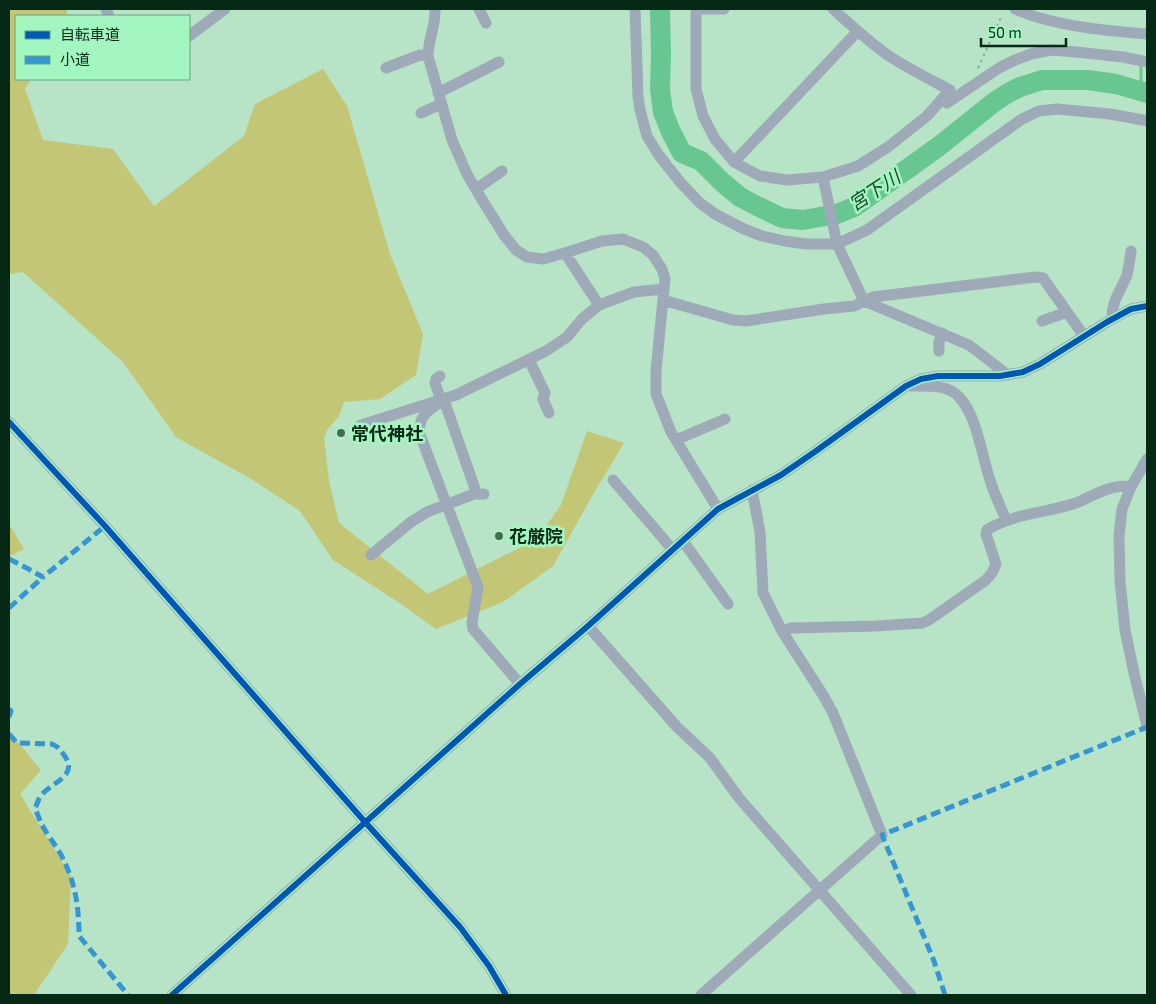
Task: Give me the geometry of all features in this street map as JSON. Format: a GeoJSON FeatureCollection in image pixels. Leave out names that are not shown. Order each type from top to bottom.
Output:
{"type":"FeatureCollection","features":[{"type":"Feature","properties":{"kind":"street"},"geometry":{"type":"LineString","coordinates":[[190,35],[224,9]]}},
{"type":"Feature","properties":{"kind":"street"},"geometry":{"type":"LineString","coordinates":[[435,9],[428,56],[452,140],[476,189],[504,235],[516,250],[528,257],[543,259],[602,241],[623,240],[642,246],[653,255],[662,269],[665,279],[656,371],[656,394],[671,432],[718,509]]}},
{"type":"Feature","properties":{"kind":"street"},"geometry":{"type":"LineString","coordinates":[[479,9],[486,23]]}},
{"type":"Feature","properties":{"kind":"street"},"geometry":{"type":"LineString","coordinates":[[635,9],[638,96],[647,136],[658,154],[680,182],[700,203],[715,214],[744,230],[762,236],[806,244],[836,242],[867,230],[1022,119],[1039,111],[1057,109],[1110,114],[1147,122]]}},
{"type":"Feature","properties":{"kind":"street"},"geometry":{"type":"LineString","coordinates":[[724,9],[696,9],[696,89],[703,116],[715,139],[734,162],[760,176],[787,180],[823,180],[858,166],[888,147],[927,116],[950,90],[888,56],[833,9]]}},
{"type":"Feature","properties":{"kind":"street"},"geometry":{"type":"LineString","coordinates":[[1015,9],[1039,18],[1069,25],[1147,34]]}},
{"type":"Feature","properties":{"kind":"street"},"geometry":{"type":"LineString","coordinates":[[734,162],[858,32]]}},
{"type":"Feature","properties":{"kind":"street"},"geometry":{"type":"LineString","coordinates":[[948,103],[999,68],[1031,54],[1051,50],[1123,57],[1147,62]]}},
{"type":"Feature","properties":{"kind":"street"},"geometry":{"type":"LineString","coordinates":[[386,68],[420,56],[428,56]]}},
{"type":"Feature","properties":{"kind":"street"},"geometry":{"type":"LineString","coordinates":[[421,113],[440,98],[499,62]]}},
{"type":"Feature","properties":{"kind":"street"},"geometry":{"type":"LineString","coordinates":[[476,189],[502,171]]}},
{"type":"Feature","properties":{"kind":"street"},"geometry":{"type":"LineString","coordinates":[[823,180],[836,242],[864,301],[969,344],[1008,374]]}},
{"type":"Feature","properties":{"kind":"street"},"geometry":{"type":"LineString","coordinates":[[1112,319],[1114,304],[1127,274],[1131,251]]}},
{"type":"Feature","properties":{"kind":"street"},"geometry":{"type":"LineString","coordinates":[[565,253],[599,305]]}},
{"type":"Feature","properties":{"kind":"street"},"geometry":{"type":"LineString","coordinates":[[361,425],[456,395],[546,352],[567,337],[582,319],[599,305],[634,292],[664,294],[734,320],[746,321],[854,306],[873,297],[1035,277],[1043,278],[1084,336]]}},
{"type":"Feature","properties":{"kind":"street"},"geometry":{"type":"LineString","coordinates":[[172,995],[718,509],[781,475],[816,452],[906,386],[921,379],[938,376],[1000,376],[1023,372],[1040,364],[1112,319],[1131,309],[1147,306]]}},
{"type":"Feature","properties":{"kind":"street"},"geometry":{"type":"LineString","coordinates":[[1042,321],[1067,312]]}},
{"type":"Feature","properties":{"kind":"street"},"geometry":{"type":"LineString","coordinates":[[939,351],[942,333]]}},
{"type":"Feature","properties":{"kind":"street"},"geometry":{"type":"LineString","coordinates":[[529,360],[545,393],[543,399],[549,413]]}},
{"type":"Feature","properties":{"kind":"street"},"geometry":{"type":"LineString","coordinates":[[371,555],[411,522],[427,512],[479,494],[475,490],[435,383],[436,379],[440,376]]}},
{"type":"Feature","properties":{"kind":"street"},"geometry":{"type":"LineString","coordinates":[[906,386],[939,387],[959,396],[976,428],[990,482],[1006,520]]}},
{"type":"Feature","properties":{"kind":"street"},"geometry":{"type":"LineString","coordinates":[[442,400],[423,416],[419,424],[419,432],[478,587],[472,624],[473,630],[520,684]]}},
{"type":"Feature","properties":{"kind":"street"},"geometry":{"type":"LineString","coordinates":[[676,440],[725,419]]}},
{"type":"Feature","properties":{"kind":"street"},"geometry":{"type":"LineString","coordinates":[[9,422],[105,526],[365,822],[460,927],[489,966],[506,995]]}},
{"type":"Feature","properties":{"kind":"street"},"geometry":{"type":"LineString","coordinates":[[1147,459],[1131,487],[1122,509],[1119,536],[1120,581],[1125,630],[1147,726]]}},
{"type":"Feature","properties":{"kind":"street"},"geometry":{"type":"LineString","coordinates":[[613,480],[673,550]]}},
{"type":"Feature","properties":{"kind":"street"},"geometry":{"type":"LineString","coordinates":[[782,631],[791,628],[915,624],[929,620],[986,580],[992,573],[996,564],[986,534],[987,530],[1006,520],[1070,505],[1114,487],[1131,487]]}},
{"type":"Feature","properties":{"kind":"street"},"geometry":{"type":"LineString","coordinates":[[701,995],[882,834],[833,713],[782,631],[763,593],[760,532],[752,490]]}},
{"type":"Feature","properties":{"kind":"street"},"geometry":{"type":"LineString","coordinates":[[683,541],[728,604]]}},
{"type":"Feature","properties":{"kind":"street"},"geometry":{"type":"LineString","coordinates":[[588,626],[678,727],[710,758],[739,798],[912,995]]}},
{"type":"Feature","properties":{"kind":"path"},"geometry":{"type":"LineString","coordinates":[[977,71],[1002,15]]}},
{"type":"Feature","properties":{"kind":"green space"},"geometry":{"type":"Polygon","coordinates":[[[9,9],[67,9],[67,15],[15,15],[15,80],[30,80],[25,89],[43,140],[113,149],[154,206],[244,136],[255,104],[323,69],[347,106],[390,254],[423,334],[416,375],[380,399],[344,402],[339,416],[327,430],[324,438],[329,481],[339,523],[428,594],[537,539],[561,505],[587,431],[624,443],[553,566],[503,602],[436,629],[333,560],[300,511],[253,480],[176,437],[123,362],[23,272],[9,274],[9,9]]]}},
{"type":"Feature","properties":{"kind":"green space"},"geometry":{"type":"Polygon","coordinates":[[[9,524],[24,549],[9,557],[9,524]]]}},
{"type":"Feature","properties":{"kind":"green space"},"geometry":{"type":"Polygon","coordinates":[[[9,731],[41,770],[20,794],[71,876],[68,944],[34,995],[9,995],[9,731]]]}},
{"type":"Feature","properties":{"kind":"waterway","name":"宮下川"},"geometry":{"type":"LineString","coordinates":[[660,9],[660,89],[663,112],[682,153],[701,161],[740,197],[782,218],[803,220],[837,214],[854,207],[938,147],[993,103],[1020,87],[1042,80],[1088,80],[1116,84],[1147,93]]}},
{"type":"Feature","properties":{"kind":"waterway"},"geometry":{"type":"LineString","coordinates":[[1141,65],[1141,91]]}},
{"type":"Feature","properties":{"kind":"marked path"},"geometry":{"type":"LineString","coordinates":[[9,559],[43,577],[105,526]]}},
{"type":"Feature","properties":{"kind":"marked path"},"geometry":{"type":"LineString","coordinates":[[9,608],[43,577]]}},
{"type":"Feature","properties":{"kind":"marked path"},"geometry":{"type":"LineString","coordinates":[[9,709],[11,711],[9,717]]}},
{"type":"Feature","properties":{"kind":"marked path"},"geometry":{"type":"LineString","coordinates":[[945,995],[934,961],[882,835],[1147,727]]}},
{"type":"Feature","properties":{"kind":"marked path"},"geometry":{"type":"LineString","coordinates":[[9,734],[17,743],[52,744],[60,750],[68,763],[66,774],[40,797],[35,808],[41,823],[60,853],[73,883],[77,904],[79,936],[128,995]]}},
{"type":"Feature","properties":{"kind":"cycle path"},"geometry":{"type":"LineString","coordinates":[[172,995],[718,509],[781,475],[906,386],[921,379],[938,376],[1000,376],[1023,372],[1040,364],[1131,309],[1147,306]]}},
{"type":"Feature","properties":{"kind":"cycle path"},"geometry":{"type":"LineString","coordinates":[[9,422],[105,526],[365,822],[460,927],[489,966],[506,995]]}},
{"type":"Feature","properties":{"kind":"place","name":"常代神社"},"geometry":{"type":"Point","coordinates":[341,433]}},
{"type":"Feature","properties":{"kind":"place","name":"花厳院"},"geometry":{"type":"Point","coordinates":[499,536]}}]}
